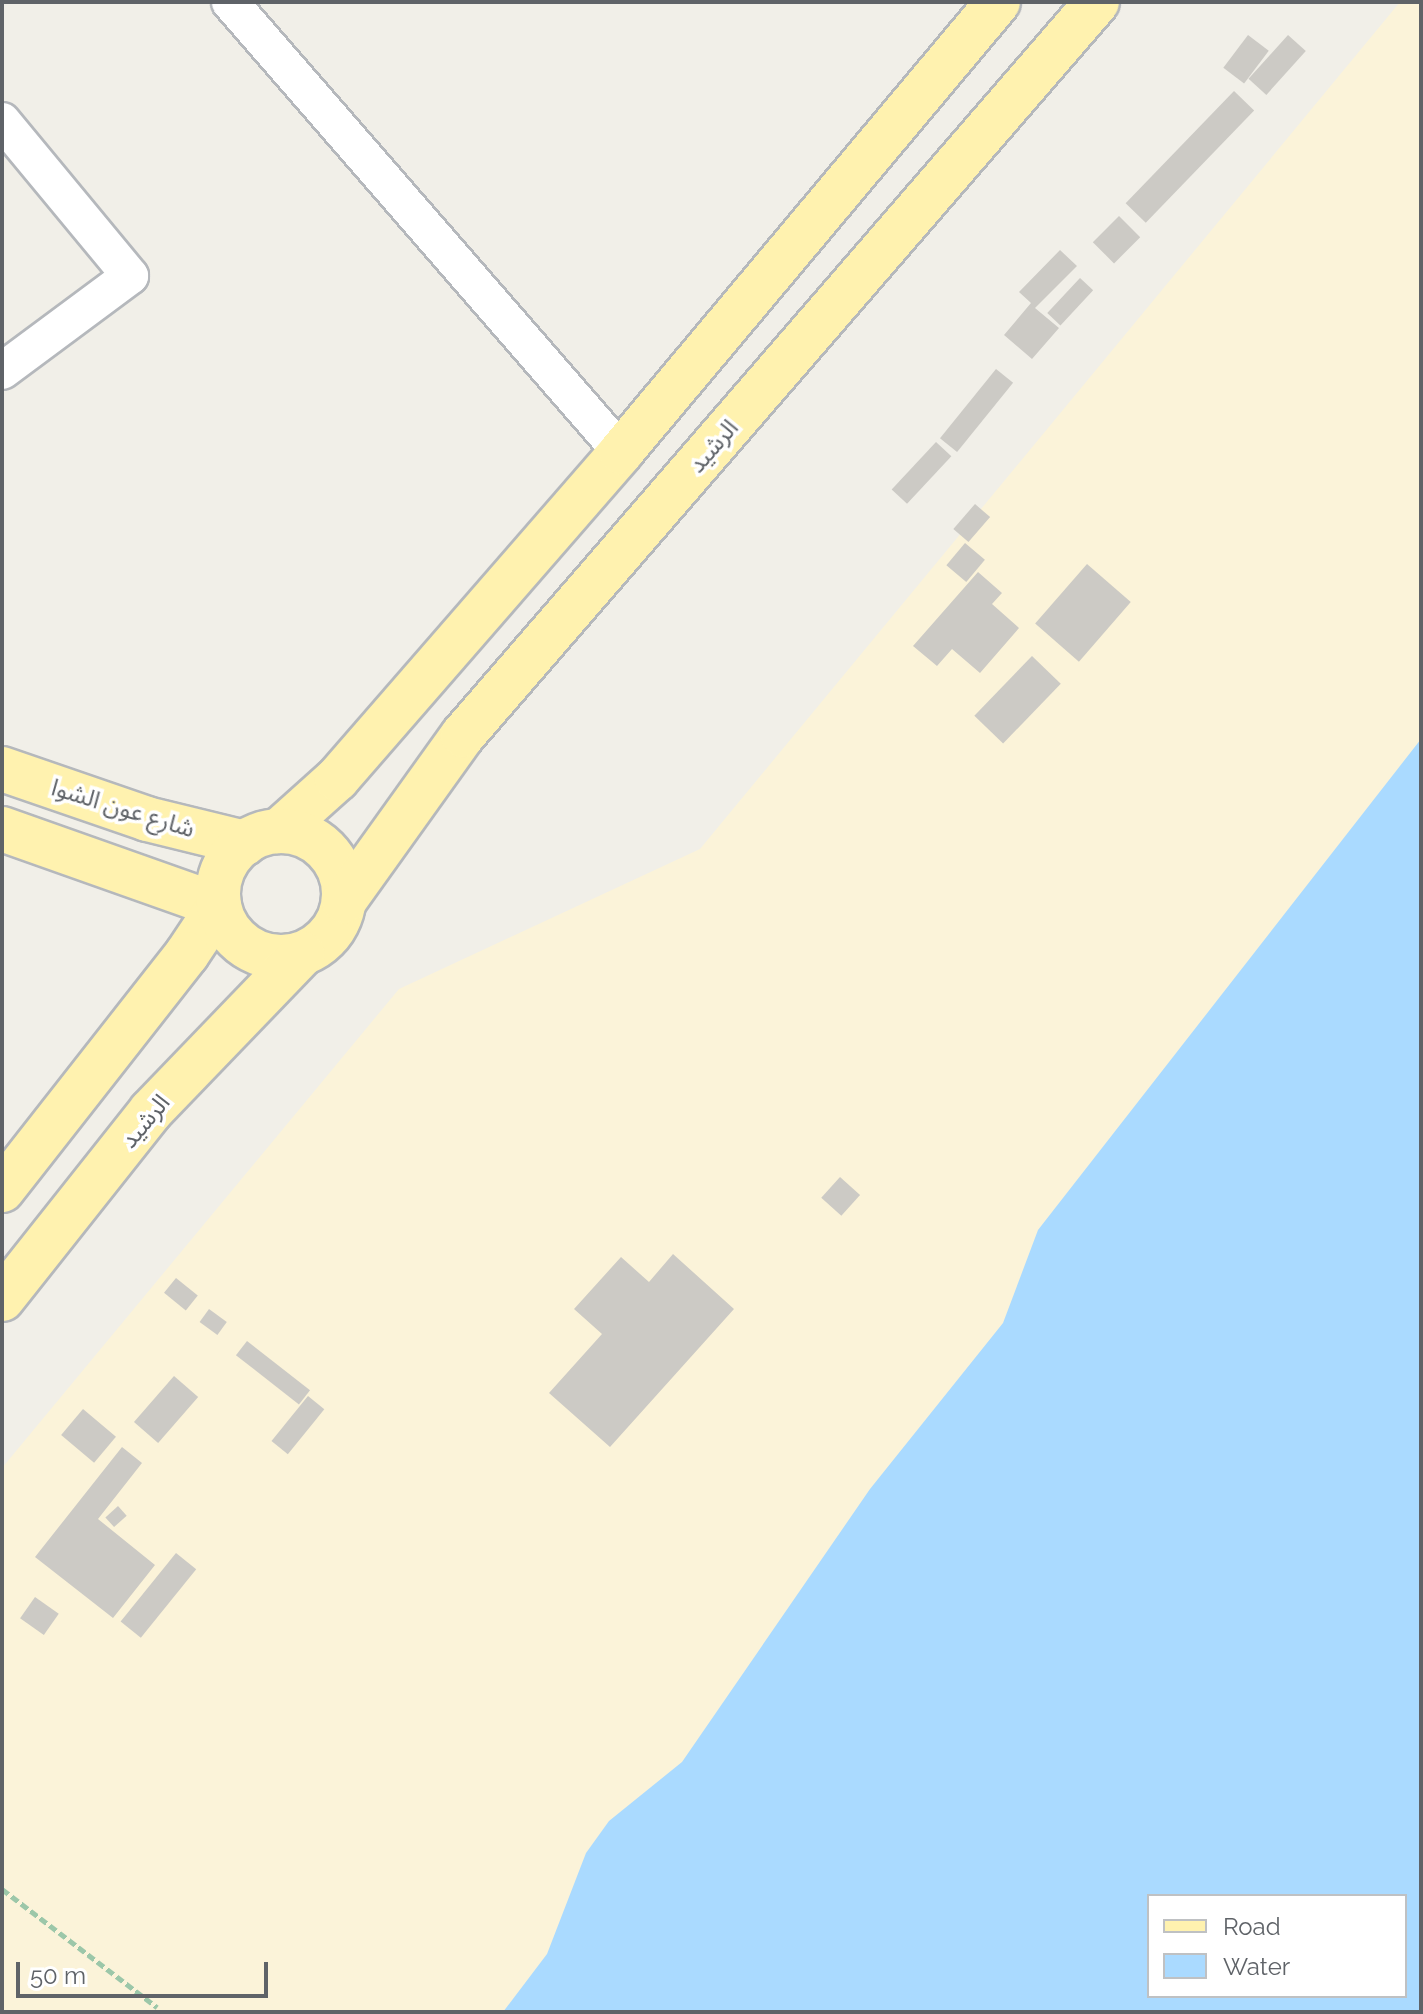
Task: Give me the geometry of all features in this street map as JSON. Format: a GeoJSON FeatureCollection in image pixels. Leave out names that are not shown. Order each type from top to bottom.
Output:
{"type":"FeatureCollection","features":[{"type":"Feature","properties":{"kind":"main road"},"geometry":{"type":"LineString","coordinates":[[262,837],[297,834],[328,851],[344,883],[344,901],[331,934],[302,954],[284,958],[249,949],[225,923],[219,906],[223,870],[262,837],[337,779],[621,452],[998,2]]}},
{"type":"Feature","properties":{"kind":"main road","name":"الرشيد"},"geometry":{"type":"LineString","coordinates":[[344,901],[463,735],[1097,2]]}},
{"type":"Feature","properties":{"kind":"main road","name":"شارع عون الشوا"},"geometry":{"type":"LineString","coordinates":[[2,769],[147,819],[262,837]]}},
{"type":"Feature","properties":{"kind":"main road"},"geometry":{"type":"LineString","coordinates":[[2,829],[219,906]]}},
{"type":"Feature","properties":{"kind":"main road"},"geometry":{"type":"LineString","coordinates":[[2,1190],[187,954],[219,906]]}},
{"type":"Feature","properties":{"kind":"main road","name":"الرشيد"},"geometry":{"type":"LineString","coordinates":[[2,1299],[151,1111],[302,954]]}},
{"type":"Feature","properties":{"kind":"street"},"geometry":{"type":"LineString","coordinates":[[230,2],[621,452]]}},
{"type":"Feature","properties":{"kind":"street"},"geometry":{"type":"LineString","coordinates":[[2,121],[130,276],[2,371]]}},
{"type":"Feature","properties":{"kind":"path"},"geometry":{"type":"LineString","coordinates":[[2,1889],[157,2007]]}},
{"type":"Feature","properties":{"kind":"sand"},"geometry":{"type":"Polygon","coordinates":[[[1400,2],[1421,2],[1421,1126],[746,2012],[2,2012],[2,1468],[399,989],[700,849],[1400,2]]]}},
{"type":"Feature","properties":{"kind":"water"},"geometry":{"type":"Polygon","coordinates":[[[1421,739],[1421,2012],[503,2012],[547,1954],[586,1853],[609,1821],[682,1762],[870,1489],[1003,1323],[1038,1230],[1421,739]]]}},
{"type":"Feature","properties":{"kind":"building"},"geometry":{"type":"Polygon","coordinates":[[[1248,35],[1269,51],[1244,83],[1223,68],[1248,35]]]}},
{"type":"Feature","properties":{"kind":"building"},"geometry":{"type":"Polygon","coordinates":[[[1288,35],[1306,51],[1266,95],[1249,79],[1288,35]]]}},
{"type":"Feature","properties":{"kind":"building"},"geometry":{"type":"Polygon","coordinates":[[[1234,91],[1254,110],[1146,223],[1126,203],[1234,91]]]}},
{"type":"Feature","properties":{"kind":"building"},"geometry":{"type":"Polygon","coordinates":[[[1119,216],[1140,237],[1114,263],[1093,242],[1119,216]]]}},
{"type":"Feature","properties":{"kind":"building"},"geometry":{"type":"Polygon","coordinates":[[[1060,250],[1077,266],[1035,308],[1059,328],[1032,359],[1004,335],[1031,303],[1019,292],[1060,250]]]}},
{"type":"Feature","properties":{"kind":"building"},"geometry":{"type":"Polygon","coordinates":[[[1080,278],[1093,290],[1060,325],[1047,313],[1080,278]]]}},
{"type":"Feature","properties":{"kind":"building"},"geometry":{"type":"Polygon","coordinates":[[[996,369],[1013,383],[957,452],[940,438],[996,369]]]}},
{"type":"Feature","properties":{"kind":"building"},"geometry":{"type":"Polygon","coordinates":[[[936,442],[951,456],[907,504],[892,490],[936,442]]]}},
{"type":"Feature","properties":{"kind":"building"},"geometry":{"type":"Polygon","coordinates":[[[975,504],[990,517],[968,542],[953,529],[975,504]]]}},
{"type":"Feature","properties":{"kind":"building"},"geometry":{"type":"Polygon","coordinates":[[[965,543],[985,560],[966,582],[946,565],[965,543]]]}},
{"type":"Feature","properties":{"kind":"building"},"geometry":{"type":"Polygon","coordinates":[[[1087,564],[1131,602],[1079,662],[1035,624],[1087,564]]]}},
{"type":"Feature","properties":{"kind":"building"},"geometry":{"type":"Polygon","coordinates":[[[978,572],[1002,593],[992,604],[1019,628],[980,673],[952,649],[937,666],[913,646],[978,572]]]}},
{"type":"Feature","properties":{"kind":"building"},"geometry":{"type":"Polygon","coordinates":[[[1032,656],[1061,684],[1003,743],[974,716],[1032,656]]]}},
{"type":"Feature","properties":{"kind":"building"},"geometry":{"type":"Polygon","coordinates":[[[840,1177],[860,1195],[841,1216],[821,1198],[840,1177]]]}},
{"type":"Feature","properties":{"kind":"building"},"geometry":{"type":"Polygon","coordinates":[[[673,1254],[734,1309],[610,1447],[549,1393],[602,1334],[574,1309],[621,1257],[649,1282],[673,1254]]]}},
{"type":"Feature","properties":{"kind":"building"},"geometry":{"type":"Polygon","coordinates":[[[176,1278],[198,1296],[186,1310],[164,1293],[176,1278]]]}},
{"type":"Feature","properties":{"kind":"building"},"geometry":{"type":"Polygon","coordinates":[[[209,1309],[227,1322],[217,1335],[200,1322],[209,1309]]]}},
{"type":"Feature","properties":{"kind":"building"},"geometry":{"type":"Polygon","coordinates":[[[247,1341],[310,1390],[299,1404],[236,1355],[247,1341]]]}},
{"type":"Feature","properties":{"kind":"building"},"geometry":{"type":"Polygon","coordinates":[[[174,1376],[198,1397],[158,1443],[134,1422],[174,1376]]]}},
{"type":"Feature","properties":{"kind":"building"},"geometry":{"type":"Polygon","coordinates":[[[308,1396],[324,1409],[288,1454],[271,1441],[308,1396]]]}},
{"type":"Feature","properties":{"kind":"building"},"geometry":{"type":"Polygon","coordinates":[[[83,1409],[116,1437],[94,1463],[61,1435],[83,1409]]]}},
{"type":"Feature","properties":{"kind":"building"},"geometry":{"type":"Polygon","coordinates":[[[122,1447],[142,1463],[98,1519],[155,1565],[113,1618],[35,1557],[122,1447]]]}},
{"type":"Feature","properties":{"kind":"building"},"geometry":{"type":"Polygon","coordinates":[[[118,1506],[127,1516],[114,1527],[105,1517],[118,1506]]]}},
{"type":"Feature","properties":{"kind":"building"},"geometry":{"type":"Polygon","coordinates":[[[176,1553],[196,1569],[141,1638],[121,1621],[176,1553]]]}},
{"type":"Feature","properties":{"kind":"building"},"geometry":{"type":"Polygon","coordinates":[[[35,1597],[59,1614],[44,1635],[20,1618],[35,1597]]]}}]}
